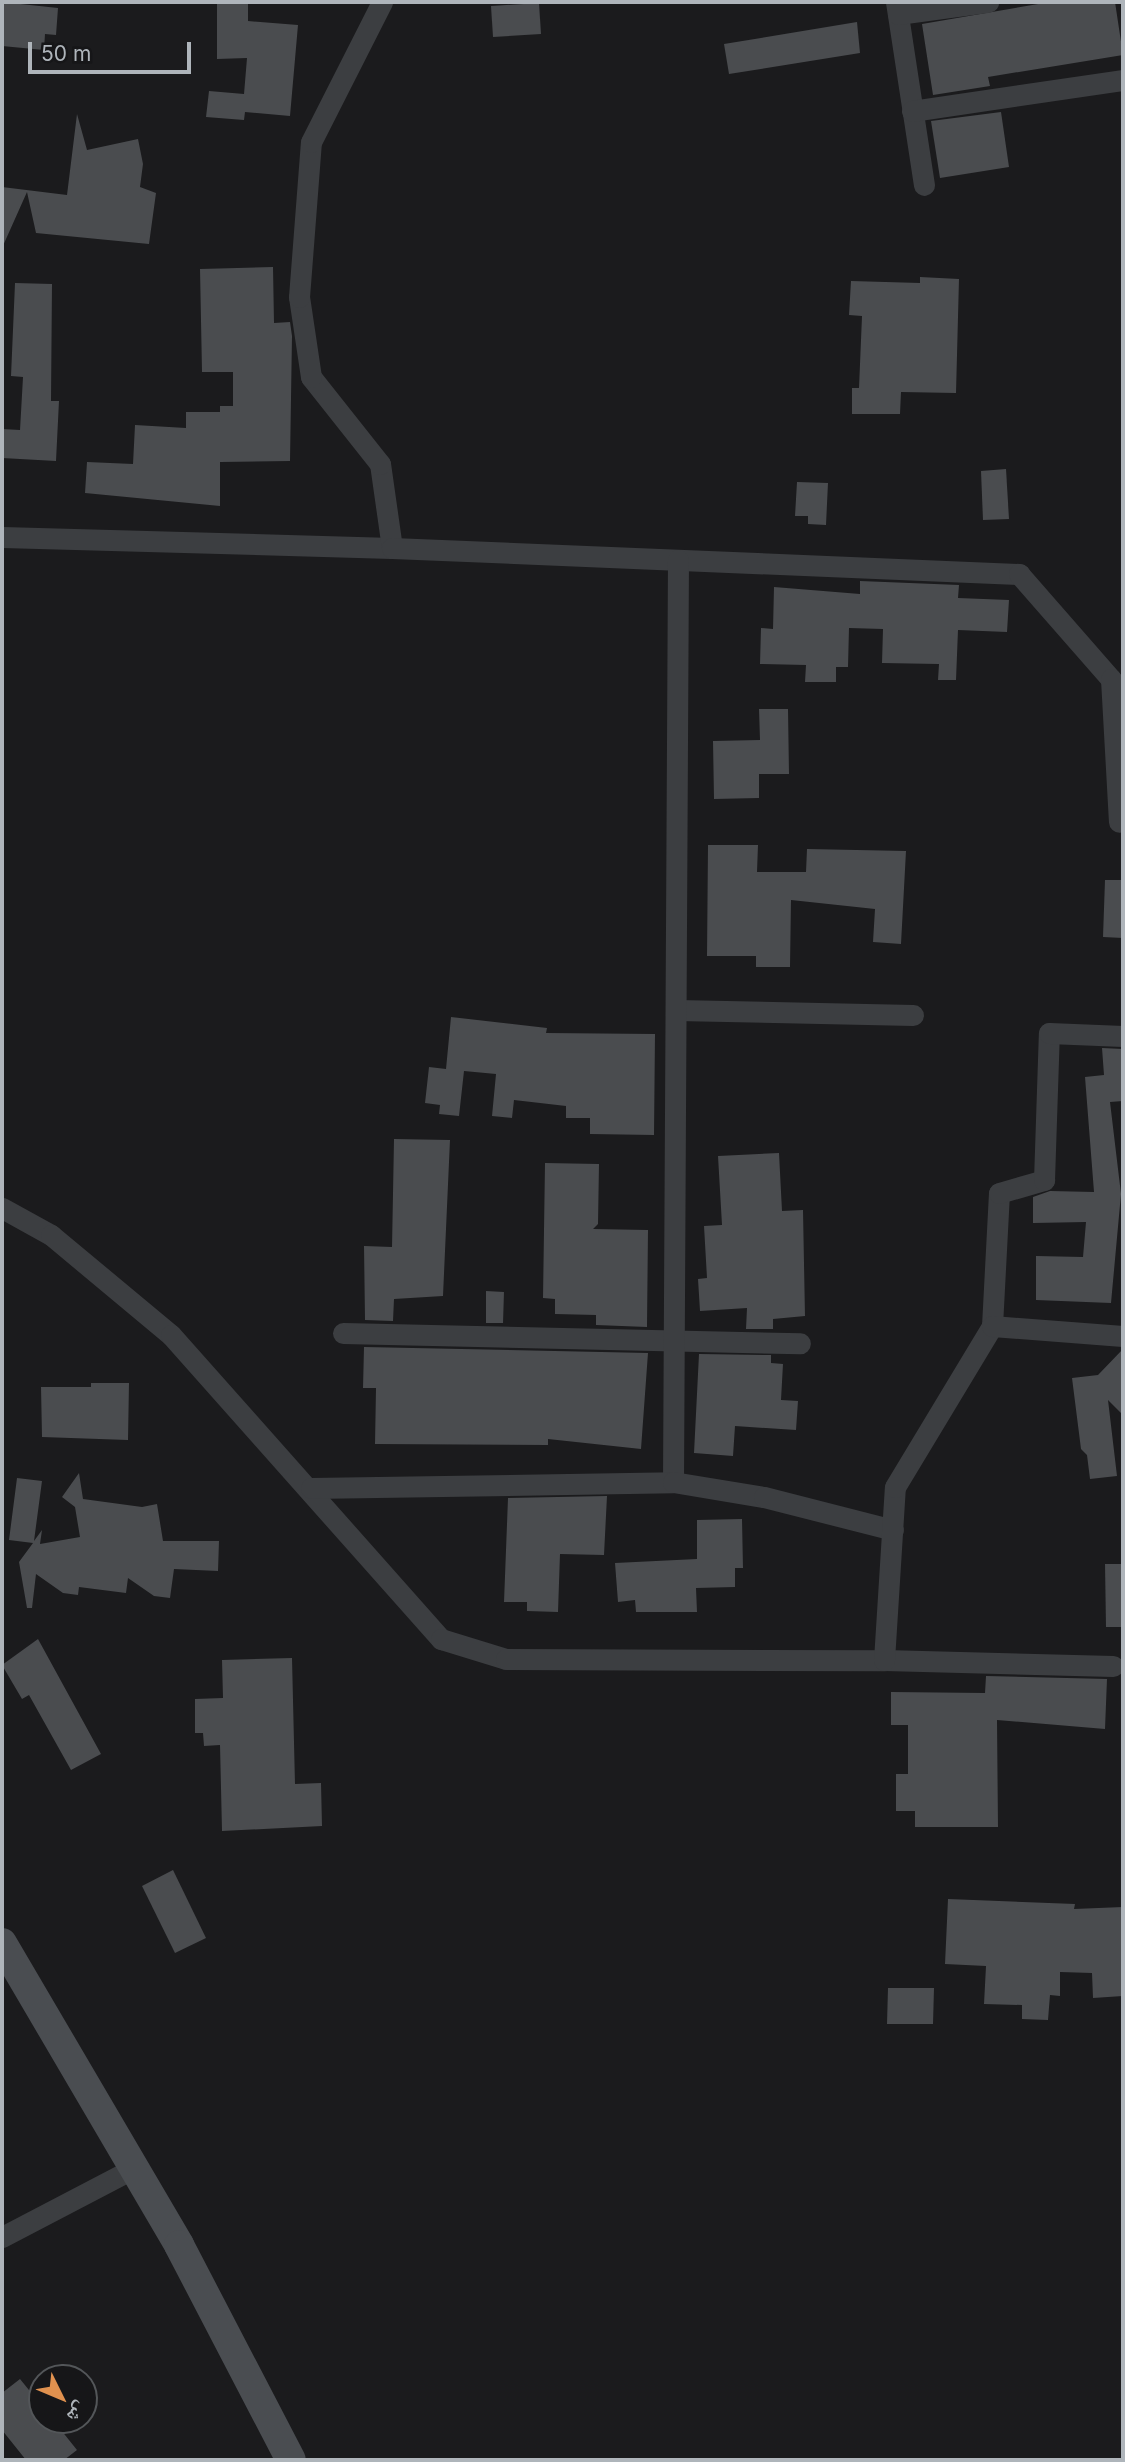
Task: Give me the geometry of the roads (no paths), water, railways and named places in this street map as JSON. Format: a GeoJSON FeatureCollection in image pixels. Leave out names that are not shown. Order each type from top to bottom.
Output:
{"type":"FeatureCollection","features":[{"type":"Feature","properties":{"kind":"main road"},"geometry":{"type":"LineString","coordinates":[[2,1943],[134,2168],[291,2460]]}},
{"type":"Feature","properties":{"kind":"street"},"geometry":{"type":"LineString","coordinates":[[382,2],[311,142],[299,297],[311,377],[380,464],[392,548]]}},
{"type":"Feature","properties":{"kind":"street"},"geometry":{"type":"LineString","coordinates":[[924,185],[897,8],[988,2]]}},
{"type":"Feature","properties":{"kind":"street"},"geometry":{"type":"LineString","coordinates":[[912,111],[1122,80]]}},
{"type":"Feature","properties":{"kind":"street"},"geometry":{"type":"LineString","coordinates":[[2,537],[392,548],[1020,574],[1111,679],[1119,822]]}},
{"type":"Feature","properties":{"kind":"street"},"geometry":{"type":"LineString","coordinates":[[673,1482],[678,560]]}},
{"type":"Feature","properties":{"kind":"street"},"geometry":{"type":"LineString","coordinates":[[676,1010],[913,1015]]}},
{"type":"Feature","properties":{"kind":"street"},"geometry":{"type":"LineString","coordinates":[[884,1660],[895,1487],[992,1326],[999,1193],[1044,1180],[1049,1033],[1123,1036]]}},
{"type":"Feature","properties":{"kind":"street"},"geometry":{"type":"LineString","coordinates":[[2,1208],[51,1235],[171,1335],[311,1488],[441,1639],[506,1659],[884,1660],[1113,1666]]}},
{"type":"Feature","properties":{"kind":"street"},"geometry":{"type":"LineString","coordinates":[[992,1326],[1123,1336]]}},
{"type":"Feature","properties":{"kind":"street"},"geometry":{"type":"LineString","coordinates":[[343,1333],[674,1343],[800,1343]]}},
{"type":"Feature","properties":{"kind":"street"},"geometry":{"type":"LineString","coordinates":[[311,1488],[673,1482],[764,1497],[893,1530]]}},
{"type":"Feature","properties":{"kind":"street"},"geometry":{"type":"LineString","coordinates":[[2,2237],[134,2168]]}}]}
